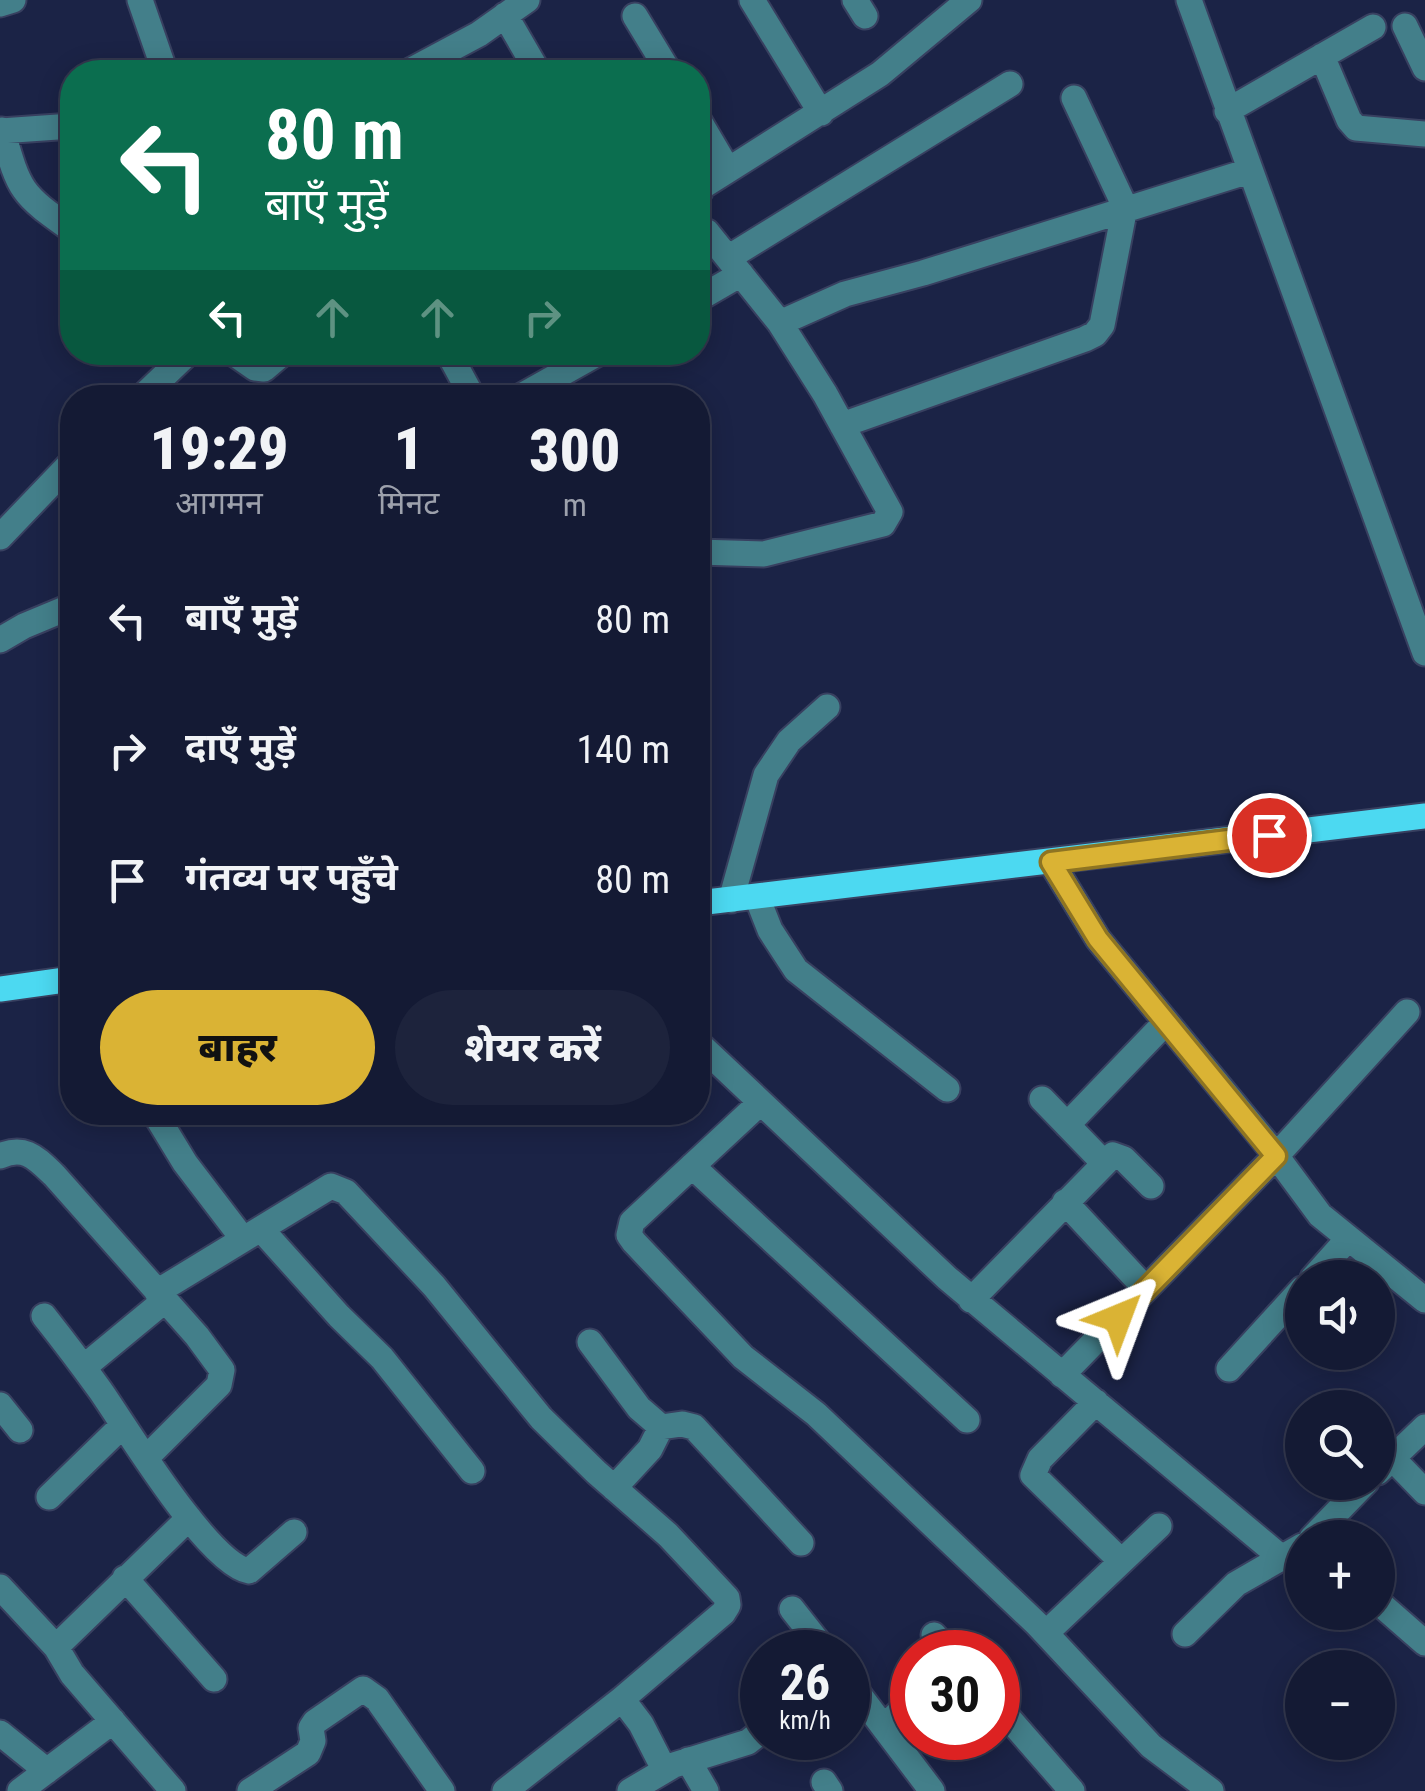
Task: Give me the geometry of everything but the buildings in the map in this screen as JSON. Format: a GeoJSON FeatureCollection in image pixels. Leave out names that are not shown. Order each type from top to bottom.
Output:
{"type":"FeatureCollection","features":[{"type":"Feature","properties":{"kind":"main road"},"geometry":{"type":"LineString","coordinates":[[710,902],[1421,820]]}},
{"type":"Feature","properties":{"kind":"main road"},"geometry":{"type":"LineString","coordinates":[[0,988],[60,981]]}},
{"type":"Feature","properties":{"kind":"street"},"geometry":{"type":"LineString","coordinates":[[0,4],[13,0]]}},
{"type":"Feature","properties":{"kind":"street"},"geometry":{"type":"LineString","coordinates":[[430,60],[479,34],[527,0]]}},
{"type":"Feature","properties":{"kind":"street"},"geometry":{"type":"LineString","coordinates":[[752,0],[821,114]]}},
{"type":"Feature","properties":{"kind":"street"},"geometry":{"type":"LineString","coordinates":[[710,182],[880,74],[969,0]]}},
{"type":"Feature","properties":{"kind":"street"},"geometry":{"type":"LineString","coordinates":[[1189,0],[1425,653]]}},
{"type":"Feature","properties":{"kind":"street"},"geometry":{"type":"LineString","coordinates":[[143,1],[161,60]]}},
{"type":"Feature","properties":{"kind":"street"},"geometry":{"type":"LineString","coordinates":[[506,16],[531,60]]}},
{"type":"Feature","properties":{"kind":"street"},"geometry":{"type":"LineString","coordinates":[[635,16],[662,60]]}},
{"type":"Feature","properties":{"kind":"street"},"geometry":{"type":"LineString","coordinates":[[1406,26],[1425,68]]}},
{"type":"Feature","properties":{"kind":"street"},"geometry":{"type":"LineString","coordinates":[[1227,111],[1373,27]]}},
{"type":"Feature","properties":{"kind":"street"},"geometry":{"type":"LineString","coordinates":[[1322,56],[1356,128],[1425,134]]}},
{"type":"Feature","properties":{"kind":"street"},"geometry":{"type":"LineString","coordinates":[[710,288],[735,266],[1010,84]]}},
{"type":"Feature","properties":{"kind":"street"},"geometry":{"type":"LineString","coordinates":[[842,425],[1095,334],[1102,324],[1124,207],[1074,98]]}},
{"type":"Feature","properties":{"kind":"street"},"geometry":{"type":"LineString","coordinates":[[60,127],[1,131],[20,187],[29,199],[60,221]]}},
{"type":"Feature","properties":{"kind":"street"},"geometry":{"type":"LineString","coordinates":[[710,139],[728,170]]}},
{"type":"Feature","properties":{"kind":"street"},"geometry":{"type":"LineString","coordinates":[[780,323],[844,294],[1250,170]]}},
{"type":"Feature","properties":{"kind":"street"},"geometry":{"type":"LineString","coordinates":[[710,236],[780,323],[888,505],[889,518],[883,524],[764,554],[710,552]]}},
{"type":"Feature","properties":{"kind":"street"},"geometry":{"type":"LineString","coordinates":[[155,385],[175,365]]}},
{"type":"Feature","properties":{"kind":"street"},"geometry":{"type":"LineString","coordinates":[[541,385],[577,365]]}},
{"type":"Feature","properties":{"kind":"street"},"geometry":{"type":"LineString","coordinates":[[5,521],[60,473]]}},
{"type":"Feature","properties":{"kind":"street"},"geometry":{"type":"LineString","coordinates":[[0,640],[60,611]]}},
{"type":"Feature","properties":{"kind":"street"},"geometry":{"type":"LineString","coordinates":[[731,900],[766,774],[788,741],[828,706]]}},
{"type":"Feature","properties":{"kind":"street"},"geometry":{"type":"LineString","coordinates":[[1051,862],[1098,939],[1320,1215],[1425,1300]]}},
{"type":"Feature","properties":{"kind":"street"},"geometry":{"type":"LineString","coordinates":[[757,897],[770,930],[796,970],[948,1089]]}},
{"type":"Feature","properties":{"kind":"street"},"geometry":{"type":"LineString","coordinates":[[1062,1375],[1276,1156],[1407,1012]]}},
{"type":"Feature","properties":{"kind":"street"},"geometry":{"type":"LineString","coordinates":[[1067,1125],[1166,1023]]}},
{"type":"Feature","properties":{"kind":"street"},"geometry":{"type":"LineString","coordinates":[[710,1055],[971,1300],[1096,1402],[1285,1546]]}},
{"type":"Feature","properties":{"kind":"street"},"geometry":{"type":"LineString","coordinates":[[1042,1099],[1104,1163]]}},
{"type":"Feature","properties":{"kind":"street"},"geometry":{"type":"LineString","coordinates":[[760,1103],[632,1222],[630,1235],[634,1242],[743,1357],[816,1414],[1046,1633],[1151,1746],[1211,1791]]}},
{"type":"Feature","properties":{"kind":"street"},"geometry":{"type":"LineString","coordinates":[[162,1125],[185,1163],[252,1234],[374,1349],[472,1470]]}},
{"type":"Feature","properties":{"kind":"street"},"geometry":{"type":"LineString","coordinates":[[0,1156],[12,1151],[34,1156],[100,1225],[217,1361],[222,1378],[209,1396],[146,1458]]}},
{"type":"Feature","properties":{"kind":"street"},"geometry":{"type":"LineString","coordinates":[[971,1300],[1104,1163],[1119,1155],[1151,1186]]}},
{"type":"Feature","properties":{"kind":"street"},"geometry":{"type":"LineString","coordinates":[[692,1166],[966,1420]]}},
{"type":"Feature","properties":{"kind":"street"},"geometry":{"type":"LineString","coordinates":[[84,1367],[160,1296],[331,1186],[340,1187],[434,1286],[541,1418],[727,1598],[728,1606],[622,1699],[504,1791]]}},
{"type":"Feature","properties":{"kind":"street"},"geometry":{"type":"LineString","coordinates":[[1065,1202],[1146,1290]]}},
{"type":"Feature","properties":{"kind":"street"},"geometry":{"type":"LineString","coordinates":[[1329,1260],[1347,1240]]}},
{"type":"Feature","properties":{"kind":"street"},"geometry":{"type":"LineString","coordinates":[[1229,1369],[1285,1307]]}},
{"type":"Feature","properties":{"kind":"street"},"geometry":{"type":"LineString","coordinates":[[44,1316],[189,1518],[234,1565],[249,1571],[294,1532]]}},
{"type":"Feature","properties":{"kind":"street"},"geometry":{"type":"LineString","coordinates":[[590,1342],[639,1408],[661,1426],[694,1427],[801,1542]]}},
{"type":"Feature","properties":{"kind":"street"},"geometry":{"type":"LineString","coordinates":[[1096,1402],[1040,1459],[1033,1475],[1122,1561]]}},
{"type":"Feature","properties":{"kind":"street"},"geometry":{"type":"LineString","coordinates":[[0,1405],[20,1430]]}},
{"type":"Feature","properties":{"kind":"street"},"geometry":{"type":"LineString","coordinates":[[49,1497],[123,1424]]}},
{"type":"Feature","properties":{"kind":"street"},"geometry":{"type":"LineString","coordinates":[[614,1488],[650,1449],[661,1426]]}},
{"type":"Feature","properties":{"kind":"street"},"geometry":{"type":"LineString","coordinates":[[1395,1456],[1425,1428]]}},
{"type":"Feature","properties":{"kind":"street"},"geometry":{"type":"LineString","coordinates":[[1395,1472],[1425,1492]]}},
{"type":"Feature","properties":{"kind":"street"},"geometry":{"type":"LineString","coordinates":[[1329,1520],[1349,1500]]}},
{"type":"Feature","properties":{"kind":"street"},"geometry":{"type":"LineString","coordinates":[[56,1647],[189,1518]]}},
{"type":"Feature","properties":{"kind":"street"},"geometry":{"type":"LineString","coordinates":[[1046,1633],[1158,1526]]}},
{"type":"Feature","properties":{"kind":"street"},"geometry":{"type":"LineString","coordinates":[[1185,1634],[1236,1584],[1285,1556]]}},
{"type":"Feature","properties":{"kind":"street"},"geometry":{"type":"LineString","coordinates":[[125,1578],[214,1679]]}},
{"type":"Feature","properties":{"kind":"street"},"geometry":{"type":"LineString","coordinates":[[0,1587],[56,1647],[65,1664],[173,1791]]}},
{"type":"Feature","properties":{"kind":"street"},"geometry":{"type":"LineString","coordinates":[[792,1609],[809,1630]]}},
{"type":"Feature","properties":{"kind":"street"},"geometry":{"type":"LineString","coordinates":[[1395,1617],[1425,1643]]}},
{"type":"Feature","properties":{"kind":"street"},"geometry":{"type":"LineString","coordinates":[[264,1788],[308,1753],[313,1741],[310,1728],[315,1722],[363,1688],[377,1698],[442,1791]]}},
{"type":"Feature","properties":{"kind":"street"},"geometry":{"type":"LineString","coordinates":[[622,1699],[676,1765],[706,1791]]}},
{"type":"Feature","properties":{"kind":"street"},"geometry":{"type":"LineString","coordinates":[[870,1709],[932,1791]]}},
{"type":"Feature","properties":{"kind":"street"},"geometry":{"type":"LineString","coordinates":[[20,1791],[113,1721]]}},
{"type":"Feature","properties":{"kind":"street"},"geometry":{"type":"LineString","coordinates":[[884,1727],[890,1721]]}},
{"type":"Feature","properties":{"kind":"street"},"geometry":{"type":"LineString","coordinates":[[1020,1731],[1072,1791]]}},
{"type":"Feature","properties":{"kind":"street"},"geometry":{"type":"LineString","coordinates":[[0,1733],[47,1770]]}},
{"type":"Feature","properties":{"kind":"street"},"geometry":{"type":"LineString","coordinates":[[630,1791],[676,1765],[740,1745]]}},
{"type":"Feature","properties":{"kind":"route"},"geometry":{"type":"LineString","coordinates":[[1118,1318],[1276,1156],[1139,993],[1082,916],[1051,862],[1269,835]]}}]}
